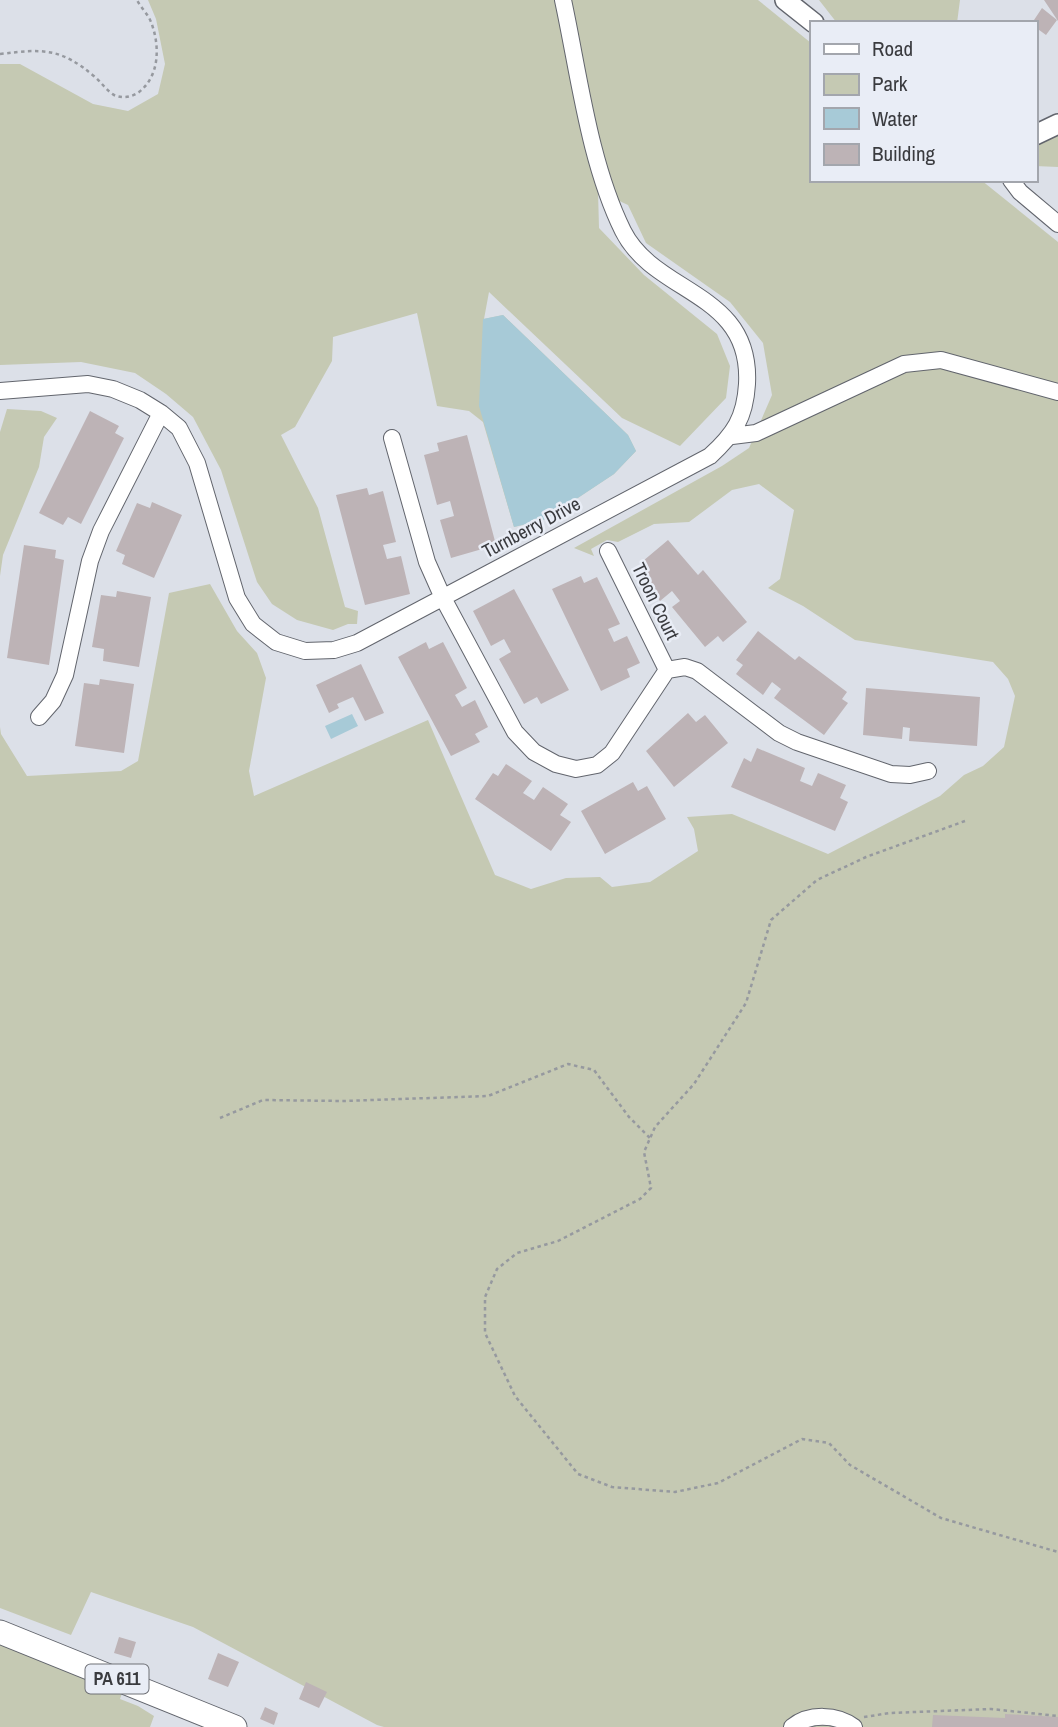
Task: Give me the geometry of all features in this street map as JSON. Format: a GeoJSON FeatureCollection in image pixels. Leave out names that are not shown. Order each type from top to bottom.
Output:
{"type":"FeatureCollection","features":[{"type":"Feature","properties":{"kind":"highway","name":"PA 611"},"geometry":{"type":"LineString","coordinates":[[0,1632],[235,1727]]}},
{"type":"Feature","properties":{"kind":"main road"},"geometry":{"type":"LineString","coordinates":[[785,0],[811,21]]}},
{"type":"Feature","properties":{"kind":"main road"},"geometry":{"type":"LineString","coordinates":[[1037,134],[1058,124]]}},
{"type":"Feature","properties":{"kind":"street","name":"Turnberry Drive"},"geometry":{"type":"LineString","coordinates":[[0,391],[88,384],[113,389],[140,400],[179,428],[197,463],[237,598],[253,624],[276,642],[305,652],[334,650],[357,643],[710,456],[732,436],[745,402],[746,359],[740,339],[722,313],[642,257],[625,234],[614,211],[598,163],[563,0]]}},
{"type":"Feature","properties":{"kind":"street"},"geometry":{"type":"LineString","coordinates":[[1012,182],[1020,192],[1058,224]]}},
{"type":"Feature","properties":{"kind":"street"},"geometry":{"type":"LineString","coordinates":[[732,436],[756,433],[904,364],[941,360],[1058,392]]}},
{"type":"Feature","properties":{"kind":"street"},"geometry":{"type":"LineString","coordinates":[[38,717],[53,701],[65,675],[90,561],[101,531],[161,413]]}},
{"type":"Feature","properties":{"kind":"street"},"geometry":{"type":"LineString","coordinates":[[392,438],[422,549],[443,598],[515,732],[534,752],[556,764],[576,769],[597,765],[612,753],[667,670],[685,667],[697,671],[779,733],[797,742],[891,774],[910,775],[928,771]]}},
{"type":"Feature","properties":{"kind":"street","name":"Troon Court"},"geometry":{"type":"LineString","coordinates":[[608,551],[667,670]]}},
{"type":"Feature","properties":{"kind":"street"},"geometry":{"type":"LineString","coordinates":[[792,1727],[801,1720],[831,1717],[847,1724]]}},
{"type":"Feature","properties":{"kind":"path"},"geometry":{"type":"LineString","coordinates":[[0,54],[39,49],[51,52],[74,61],[113,94],[128,98],[134,96],[151,79],[156,67],[157,51],[150,19],[137,0]]}},
{"type":"Feature","properties":{"kind":"path"},"geometry":{"type":"LineString","coordinates":[[965,821],[866,857],[817,880],[771,920],[747,1003],[694,1084],[655,1127],[650,1138],[644,1152],[651,1188],[640,1199],[558,1241],[517,1252],[497,1269],[485,1297],[485,1333],[515,1396],[578,1474],[612,1487],[674,1492],[718,1483],[802,1439],[829,1443],[850,1465],[941,1518],[1058,1552]]}},
{"type":"Feature","properties":{"kind":"path"},"geometry":{"type":"LineString","coordinates":[[220,1118],[263,1100],[343,1101],[488,1096],[568,1064],[594,1070],[629,1117],[650,1138]]}},
{"type":"Feature","properties":{"kind":"path"},"geometry":{"type":"LineString","coordinates":[[847,1724],[890,1713],[991,1709],[1058,1716]]}},
{"type":"Feature","properties":{"kind":"green space"},"geometry":{"type":"Polygon","coordinates":[[[148,0],[758,0],[810,42],[810,182],[983,182],[1058,242],[1058,1727],[384,1727],[193,1627],[91,1592],[71,1635],[0,1608],[0,727],[1,734],[27,776],[121,771],[138,761],[169,593],[210,584],[237,631],[257,653],[266,678],[249,771],[254,796],[428,720],[495,875],[531,889],[566,878],[600,877],[612,887],[650,882],[698,851],[694,829],[687,817],[732,814],[828,854],[940,796],[964,775],[983,766],[1004,747],[1015,696],[1008,679],[993,662],[855,640],[803,606],[768,588],[780,579],[794,510],[759,484],[732,490],[689,522],[654,524],[618,542],[607,540],[591,549],[594,556],[574,548],[722,466],[749,448],[772,395],[763,343],[730,302],[646,243],[628,205],[598,191],[599,228],[644,275],[717,334],[730,366],[726,398],[680,446],[622,418],[489,292],[484,319],[503,315],[628,435],[636,451],[614,474],[546,519],[514,527],[483,422],[469,411],[437,406],[417,313],[333,337],[332,361],[295,427],[281,435],[318,508],[345,607],[358,611],[357,624],[348,624],[333,630],[297,620],[272,604],[257,582],[221,470],[193,417],[135,373],[81,362],[0,365],[0,64],[20,64],[93,104],[128,111],[158,94],[165,64],[156,19],[148,0]]]}},
{"type":"Feature","properties":{"kind":"green space"},"geometry":{"type":"Polygon","coordinates":[[[819,0],[960,0],[957,21],[835,21],[819,0]]]}},
{"type":"Feature","properties":{"kind":"green space"},"geometry":{"type":"Polygon","coordinates":[[[1058,134],[1058,167],[1037,166],[1037,143],[1058,134]]]}},
{"type":"Feature","properties":{"kind":"green space"},"geometry":{"type":"Polygon","coordinates":[[[7,409],[41,411],[57,418],[44,437],[39,467],[3,555],[0,576],[0,432],[7,409]]]}},
{"type":"Feature","properties":{"kind":"green space"},"geometry":{"type":"Polygon","coordinates":[[[0,1643],[122,1693],[120,1699],[154,1716],[150,1727],[0,1727],[0,1643]]]}},
{"type":"Feature","properties":{"kind":"water"},"geometry":{"type":"Polygon","coordinates":[[[503,315],[628,435],[636,451],[614,474],[546,519],[514,527],[479,406],[483,319],[503,315]]]}},
{"type":"Feature","properties":{"kind":"water"},"geometry":{"type":"Polygon","coordinates":[[[352,714],[358,726],[331,739],[325,726],[352,714]]]}},
{"type":"Feature","properties":{"kind":"building"},"geometry":{"type":"Polygon","coordinates":[[[1044,0],[1058,0],[1058,21],[1044,0]]]}},
{"type":"Feature","properties":{"kind":"building"},"geometry":{"type":"Polygon","coordinates":[[[1042,8],[1057,20],[1046,35],[1037,28],[1037,21],[1033,21],[1042,8]]]}},
{"type":"Feature","properties":{"kind":"building"},"geometry":{"type":"Polygon","coordinates":[[[90,411],[119,426],[115,433],[124,438],[81,524],[68,517],[63,525],[39,513],[90,411]]]}},
{"type":"Feature","properties":{"kind":"building"},"geometry":{"type":"Polygon","coordinates":[[[467,435],[496,545],[451,558],[440,520],[454,516],[450,501],[437,505],[424,455],[439,451],[437,443],[467,435]]]}},
{"type":"Feature","properties":{"kind":"building"},"geometry":{"type":"Polygon","coordinates":[[[367,488],[369,495],[383,491],[396,542],[383,545],[387,559],[401,556],[410,594],[365,605],[336,495],[367,488]]]}},
{"type":"Feature","properties":{"kind":"building"},"geometry":{"type":"Polygon","coordinates":[[[152,502],[182,515],[154,578],[122,564],[125,555],[116,551],[137,503],[150,508],[152,502]]]}},
{"type":"Feature","properties":{"kind":"building"},"geometry":{"type":"Polygon","coordinates":[[[668,540],[698,575],[703,570],[747,622],[723,642],[718,636],[705,647],[672,607],[680,601],[672,591],[660,601],[640,576],[649,569],[643,561],[668,540]]]}},
{"type":"Feature","properties":{"kind":"building"},"geometry":{"type":"Polygon","coordinates":[[[24,545],[56,550],[55,558],[64,560],[49,665],[7,658],[24,545]]]}},
{"type":"Feature","properties":{"kind":"building"},"geometry":{"type":"Polygon","coordinates":[[[581,576],[584,583],[597,577],[620,624],[608,629],[614,642],[627,636],[640,663],[627,669],[630,677],[601,691],[552,589],[581,576]]]}},
{"type":"Feature","properties":{"kind":"building"},"geometry":{"type":"Polygon","coordinates":[[[514,589],[569,690],[541,704],[537,697],[524,704],[499,659],[511,652],[504,639],[491,646],[473,611],[514,589]]]}},
{"type":"Feature","properties":{"kind":"building"},"geometry":{"type":"Polygon","coordinates":[[[117,591],[151,597],[139,667],[103,661],[104,649],[92,647],[101,595],[116,597],[117,591]]]}},
{"type":"Feature","properties":{"kind":"building"},"geometry":{"type":"Polygon","coordinates":[[[758,631],[795,660],[799,656],[847,692],[842,699],[848,703],[824,735],[774,698],[781,689],[772,682],[763,695],[736,674],[743,665],[736,660],[758,631]]]}},
{"type":"Feature","properties":{"kind":"building"},"geometry":{"type":"Polygon","coordinates":[[[426,642],[429,649],[443,642],[467,688],[455,695],[462,707],[475,700],[488,727],[475,734],[480,742],[451,756],[398,657],[426,642]]]}},
{"type":"Feature","properties":{"kind":"building"},"geometry":{"type":"Polygon","coordinates":[[[361,664],[384,713],[365,721],[353,697],[337,704],[339,708],[329,713],[316,685],[361,664]]]}},
{"type":"Feature","properties":{"kind":"building"},"geometry":{"type":"Polygon","coordinates":[[[100,679],[134,684],[124,753],[75,746],[84,683],[99,685],[100,679]]]}},
{"type":"Feature","properties":{"kind":"building"},"geometry":{"type":"Polygon","coordinates":[[[866,688],[980,697],[977,746],[909,741],[910,728],[903,727],[902,739],[863,735],[866,688]]]}},
{"type":"Feature","properties":{"kind":"building"},"geometry":{"type":"Polygon","coordinates":[[[688,713],[696,722],[705,715],[728,743],[674,787],[646,751],[688,713]]]}},
{"type":"Feature","properties":{"kind":"building"},"geometry":{"type":"Polygon","coordinates":[[[757,748],[805,768],[800,781],[812,786],[818,773],[846,785],[840,798],[848,802],[835,831],[731,787],[744,758],[751,762],[757,748]]]}},
{"type":"Feature","properties":{"kind":"building"},"geometry":{"type":"Polygon","coordinates":[[[506,764],[532,781],[523,793],[534,800],[543,787],[568,804],[560,815],[571,822],[551,851],[475,799],[493,773],[498,776],[506,764]]]}},
{"type":"Feature","properties":{"kind":"building"},"geometry":{"type":"Polygon","coordinates":[[[633,782],[638,791],[647,786],[666,819],[605,854],[581,811],[633,782]]]}},
{"type":"Feature","properties":{"kind":"building"},"geometry":{"type":"Polygon","coordinates":[[[119,1637],[136,1642],[131,1658],[114,1653],[119,1637]]]}},
{"type":"Feature","properties":{"kind":"building"},"geometry":{"type":"Polygon","coordinates":[[[218,1653],[239,1662],[228,1687],[208,1679],[218,1653]]]}},
{"type":"Feature","properties":{"kind":"building"},"geometry":{"type":"Polygon","coordinates":[[[306,1682],[327,1692],[319,1708],[299,1699],[306,1682]]]}},
{"type":"Feature","properties":{"kind":"building"},"geometry":{"type":"Polygon","coordinates":[[[265,1707],[278,1713],[274,1725],[260,1719],[265,1707]]]}},
{"type":"Feature","properties":{"kind":"building"},"geometry":{"type":"Polygon","coordinates":[[[1005,1714],[1058,1717],[1058,1727],[932,1727],[933,1715],[1005,1718],[1005,1714]]]}}]}
